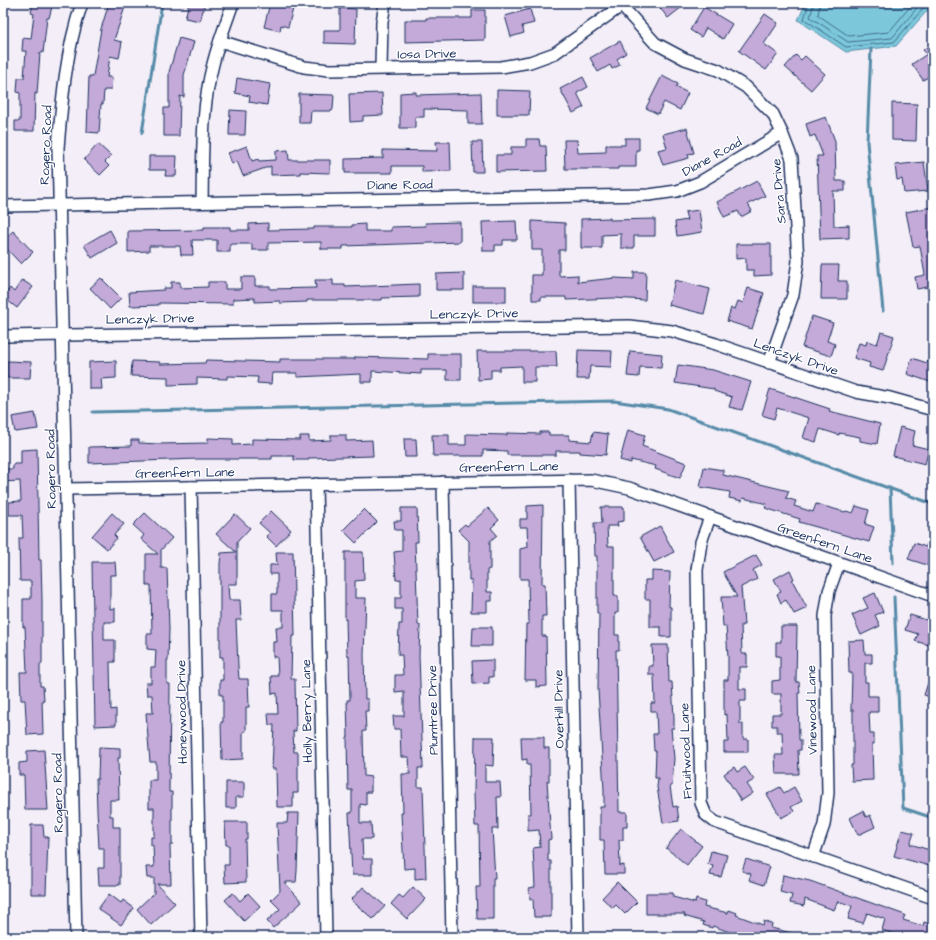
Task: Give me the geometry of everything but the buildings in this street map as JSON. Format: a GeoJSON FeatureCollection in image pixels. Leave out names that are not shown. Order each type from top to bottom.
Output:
{"type":"FeatureCollection","features":[{"type":"Feature","properties":{"kind":"street","name":"Rogero Road"},"geometry":{"type":"LineString","coordinates":[[76,937],[58,148],[62,97],[70,51],[82,3]]}},
{"type":"Feature","properties":{"kind":"street"},"geometry":{"type":"LineString","coordinates":[[202,202],[204,122],[213,65],[233,3]]}},
{"type":"Feature","properties":{"kind":"street"},"geometry":{"type":"LineString","coordinates":[[381,68],[382,22],[385,3]]}},
{"type":"Feature","properties":{"kind":"street","name":"Iosa Drive"},"geometry":{"type":"LineString","coordinates":[[220,41],[304,67],[329,70],[500,66],[530,62],[555,53],[620,4]]}},
{"type":"Feature","properties":{"kind":"street","name":"Sara Drive"},"geometry":{"type":"LineString","coordinates":[[620,4],[655,43],[685,59],[718,70],[746,87],[773,114],[782,133],[792,159],[798,260],[793,295],[769,362]]}},
{"type":"Feature","properties":{"kind":"street","name":"Diane Road"},"geometry":{"type":"LineString","coordinates":[[3,206],[649,195],[677,191],[700,182],[782,133]]}},
{"type":"Feature","properties":{"kind":"street","name":"Lenczyk Drive"},"geometry":{"type":"LineString","coordinates":[[3,336],[629,326],[672,331],[716,344],[856,392],[890,398],[933,410]]}},
{"type":"Feature","properties":{"kind":"street","name":"Greenfern Lane"},"geometry":{"type":"LineString","coordinates":[[65,489],[569,480],[610,482],[933,596]]}},
{"type":"Feature","properties":{"kind":"street","name":"Overhill Drive"},"geometry":{"type":"LineString","coordinates":[[569,480],[578,937]]}},
{"type":"Feature","properties":{"kind":"street","name":"Plumtree Drive"},"geometry":{"type":"LineString","coordinates":[[442,482],[452,937]]}},
{"type":"Feature","properties":{"kind":"street","name":"Holly Berry Lane"},"geometry":{"type":"LineString","coordinates":[[316,484],[326,937]]}},
{"type":"Feature","properties":{"kind":"street","name":"Honeywood Drive"},"geometry":{"type":"LineString","coordinates":[[191,487],[201,937]]}},
{"type":"Feature","properties":{"kind":"street","name":"Fruitwood Lane"},"geometry":{"type":"LineString","coordinates":[[710,517],[701,542],[697,570],[701,804],[706,814],[716,822],[933,898]]}},
{"type":"Feature","properties":{"kind":"street","name":"Vinewood Lane"},"geometry":{"type":"LineString","coordinates":[[814,857],[824,824],[828,793],[824,616],[829,590],[839,563]]}},
{"type":"Feature","properties":{"kind":"water"},"geometry":{"type":"Polygon","coordinates":[[[806,3],[933,4],[896,46],[846,52],[798,20],[806,3]]]}},
{"type":"Feature","properties":{"kind":"waterway"},"geometry":{"type":"LineString","coordinates":[[142,133],[162,3]]}},
{"type":"Feature","properties":{"kind":"waterway"},"geometry":{"type":"LineString","coordinates":[[797,3],[804,6]]}},
{"type":"Feature","properties":{"kind":"waterway"},"geometry":{"type":"LineString","coordinates":[[871,49],[867,142],[883,311]]}},
{"type":"Feature","properties":{"kind":"waterway"},"geometry":{"type":"LineString","coordinates":[[93,412],[614,401],[668,409],[933,504]]}},
{"type":"Feature","properties":{"kind":"waterway"},"geometry":{"type":"LineString","coordinates":[[890,488],[893,563]]}},
{"type":"Feature","properties":{"kind":"waterway"},"geometry":{"type":"LineString","coordinates":[[894,597],[903,808],[933,818]]}}]}
